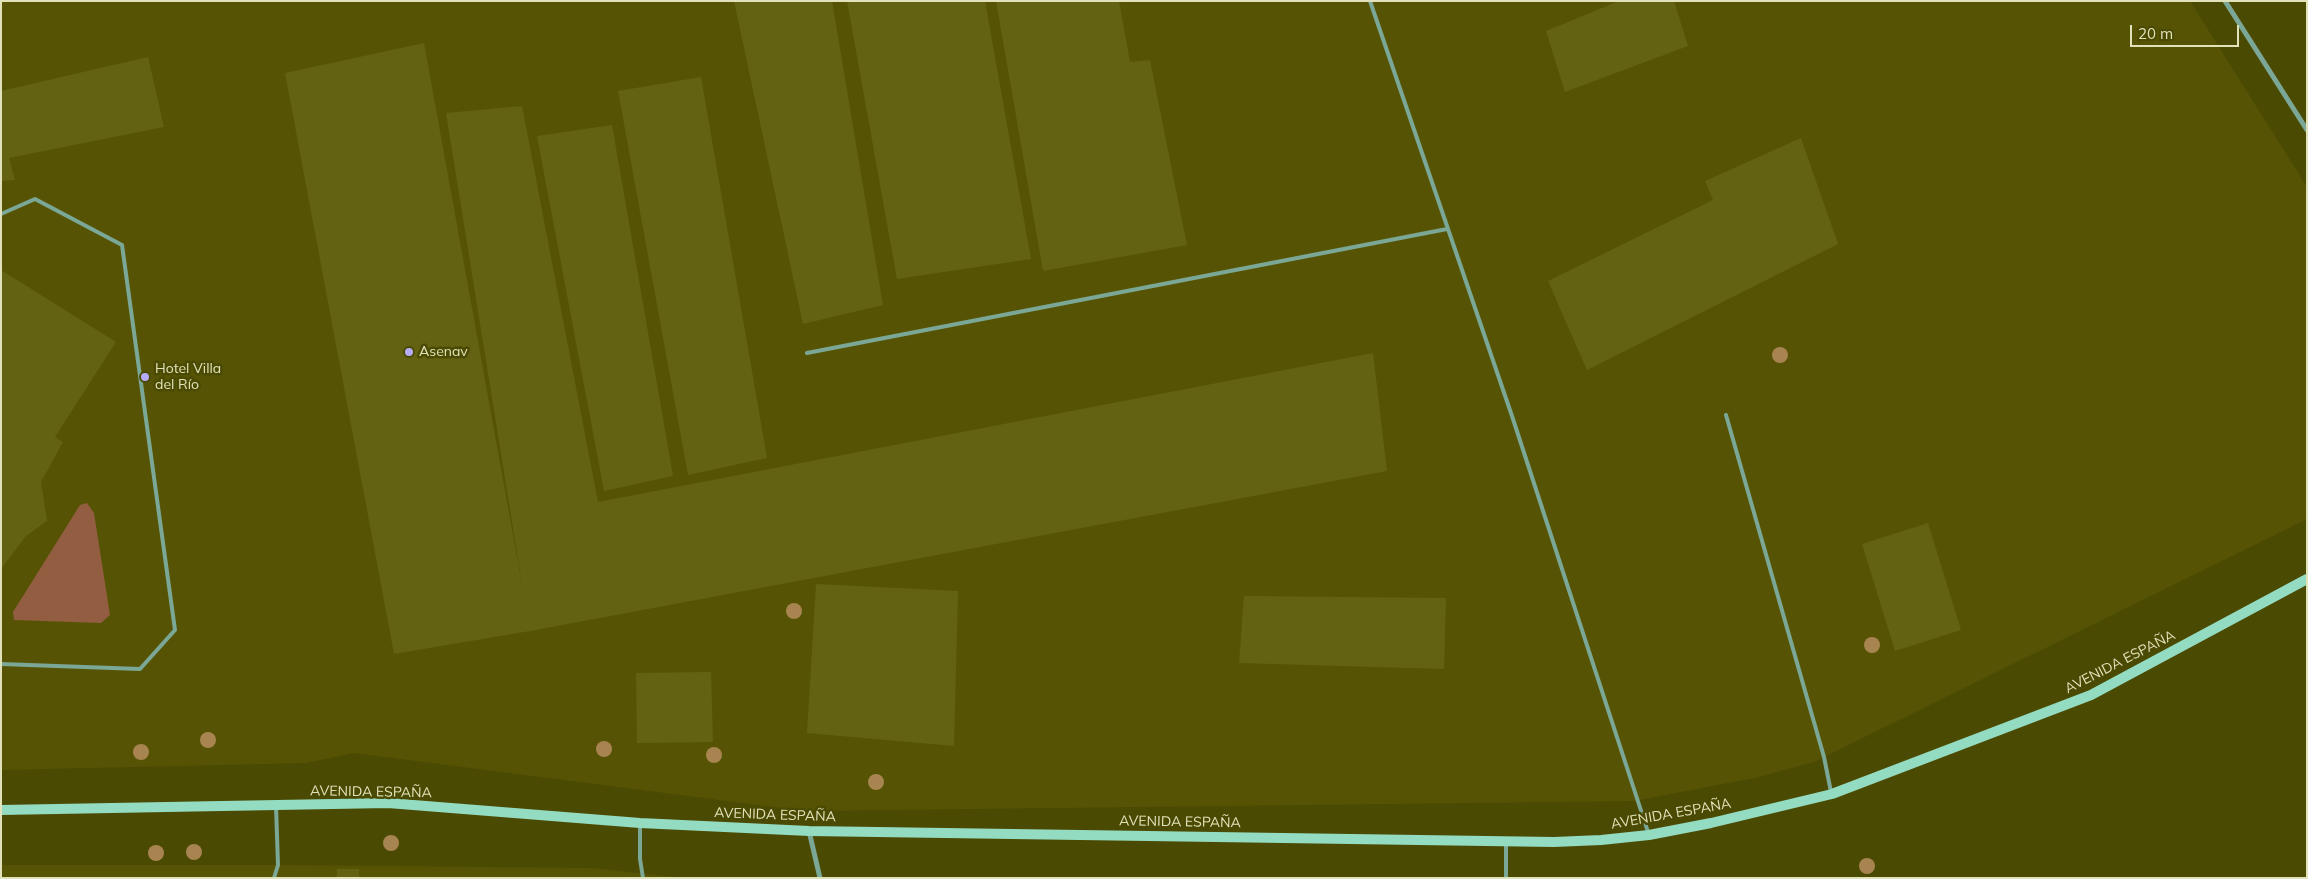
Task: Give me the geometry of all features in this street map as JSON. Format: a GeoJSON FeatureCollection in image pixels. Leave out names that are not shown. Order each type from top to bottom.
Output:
{"type":"FeatureCollection","features":[{"type":"Feature","properties":{"kind":"main road","name":"AVENIDA ESPAÑA"},"geometry":{"type":"LineString","coordinates":[[1,810],[388,803],[640,823],[809,831],[1564,842],[1649,835],[1711,824],[1832,794],[2091,695],[2307,579]]}},
{"type":"Feature","properties":{"kind":"street"},"geometry":{"type":"LineString","coordinates":[[2225,1],[2307,130]]}},
{"type":"Feature","properties":{"kind":"street"},"geometry":{"type":"LineString","coordinates":[[809,831],[820,878]]}},
{"type":"Feature","properties":{"kind":"lane"},"geometry":{"type":"LineString","coordinates":[[1370,1],[1515,426],[1649,835]]}},
{"type":"Feature","properties":{"kind":"lane"},"geometry":{"type":"LineString","coordinates":[[1,214],[35,198],[122,245],[175,630],[140,669],[1,664]]}},
{"type":"Feature","properties":{"kind":"lane"},"geometry":{"type":"LineString","coordinates":[[807,353],[1447,229]]}},
{"type":"Feature","properties":{"kind":"lane"},"geometry":{"type":"LineString","coordinates":[[1726,415],[1824,757],[1832,794]]}},
{"type":"Feature","properties":{"kind":"lane"},"geometry":{"type":"LineString","coordinates":[[274,878],[278,865],[276,806]]}},
{"type":"Feature","properties":{"kind":"lane"},"geometry":{"type":"LineString","coordinates":[[640,823],[640,859],[644,878]]}},
{"type":"Feature","properties":{"kind":"lane"},"geometry":{"type":"LineString","coordinates":[[1506,841],[1506,878]]}},
{"type":"Feature","properties":{"kind":"shaded area","name":"Asenav"},"geometry":{"type":"Polygon","coordinates":[[[1,1],[2190,1],[2307,187],[2307,519],[1814,762],[1754,778],[1634,801],[805,811],[354,753],[306,763],[1,770],[1,1]]]}},
{"type":"Feature","properties":{"kind":"shaded area"},"geometry":{"type":"Polygon","coordinates":[[[87,503],[94,513],[110,615],[101,623],[14,620],[13,612],[80,505],[87,503]]]}},
{"type":"Feature","properties":{"kind":"shaded area"},"geometry":{"type":"Polygon","coordinates":[[[1,865],[592,868],[684,878],[1,878],[1,865]]]}},
{"type":"Feature","properties":{"kind":"building"},"geometry":{"type":"Polygon","coordinates":[[[734,1],[832,1],[883,305],[803,324],[734,1]]]}},
{"type":"Feature","properties":{"kind":"building"},"geometry":{"type":"Polygon","coordinates":[[[847,1],[985,1],[1031,259],[897,279],[847,1]]]}},
{"type":"Feature","properties":{"kind":"building"},"geometry":{"type":"Polygon","coordinates":[[[996,1],[1119,1],[1130,62],[1150,60],[1187,245],[1043,271],[996,1]]]}},
{"type":"Feature","properties":{"kind":"building"},"geometry":{"type":"Polygon","coordinates":[[[1619,1],[1674,1],[1688,46],[1565,92],[1546,31],[1619,1]]]}},
{"type":"Feature","properties":{"kind":"building"},"geometry":{"type":"Polygon","coordinates":[[[424,43],[523,590],[446,113],[522,106],[598,502],[1373,353],[1387,471],[530,631],[394,654],[285,73],[424,43]]]}},
{"type":"Feature","properties":{"kind":"building"},"geometry":{"type":"Polygon","coordinates":[[[148,57],[164,127],[9,158],[15,180],[1,181],[1,91],[148,57]]]}},
{"type":"Feature","properties":{"kind":"building"},"geometry":{"type":"Polygon","coordinates":[[[701,77],[767,458],[688,475],[618,91],[701,77]]]}},
{"type":"Feature","properties":{"kind":"building"},"geometry":{"type":"Polygon","coordinates":[[[612,125],[673,476],[604,491],[537,136],[612,125]]]}},
{"type":"Feature","properties":{"kind":"building"},"geometry":{"type":"Polygon","coordinates":[[[1801,138],[1838,244],[1587,370],[1548,281],[1713,200],[1705,181],[1801,138]]]}},
{"type":"Feature","properties":{"kind":"building"},"geometry":{"type":"Polygon","coordinates":[[[1,270],[116,342],[55,437],[63,442],[41,482],[47,521],[26,536],[1,569],[1,270]]]}},
{"type":"Feature","properties":{"kind":"building"},"geometry":{"type":"Polygon","coordinates":[[[1928,523],[1961,630],[1895,651],[1862,544],[1928,523]]]}},
{"type":"Feature","properties":{"kind":"building"},"geometry":{"type":"Polygon","coordinates":[[[816,584],[958,591],[954,746],[807,733],[816,584]]]}},
{"type":"Feature","properties":{"kind":"building"},"geometry":{"type":"Polygon","coordinates":[[[1244,596],[1446,598],[1444,669],[1239,663],[1244,596]]]}},
{"type":"Feature","properties":{"kind":"building"},"geometry":{"type":"Polygon","coordinates":[[[711,672],[713,742],[637,743],[636,673],[711,672]]]}},
{"type":"Feature","properties":{"kind":"building"},"geometry":{"type":"Polygon","coordinates":[[[337,869],[359,869],[359,878],[337,878],[337,869]]]}},
{"type":"Feature","properties":{"kind":"place","name":"Asenav"},"geometry":{"type":"Point","coordinates":[409,352]}},
{"type":"Feature","properties":{"kind":"place","name":"Hotel Villa del Río"},"geometry":{"type":"Point","coordinates":[145,377]}}]}
